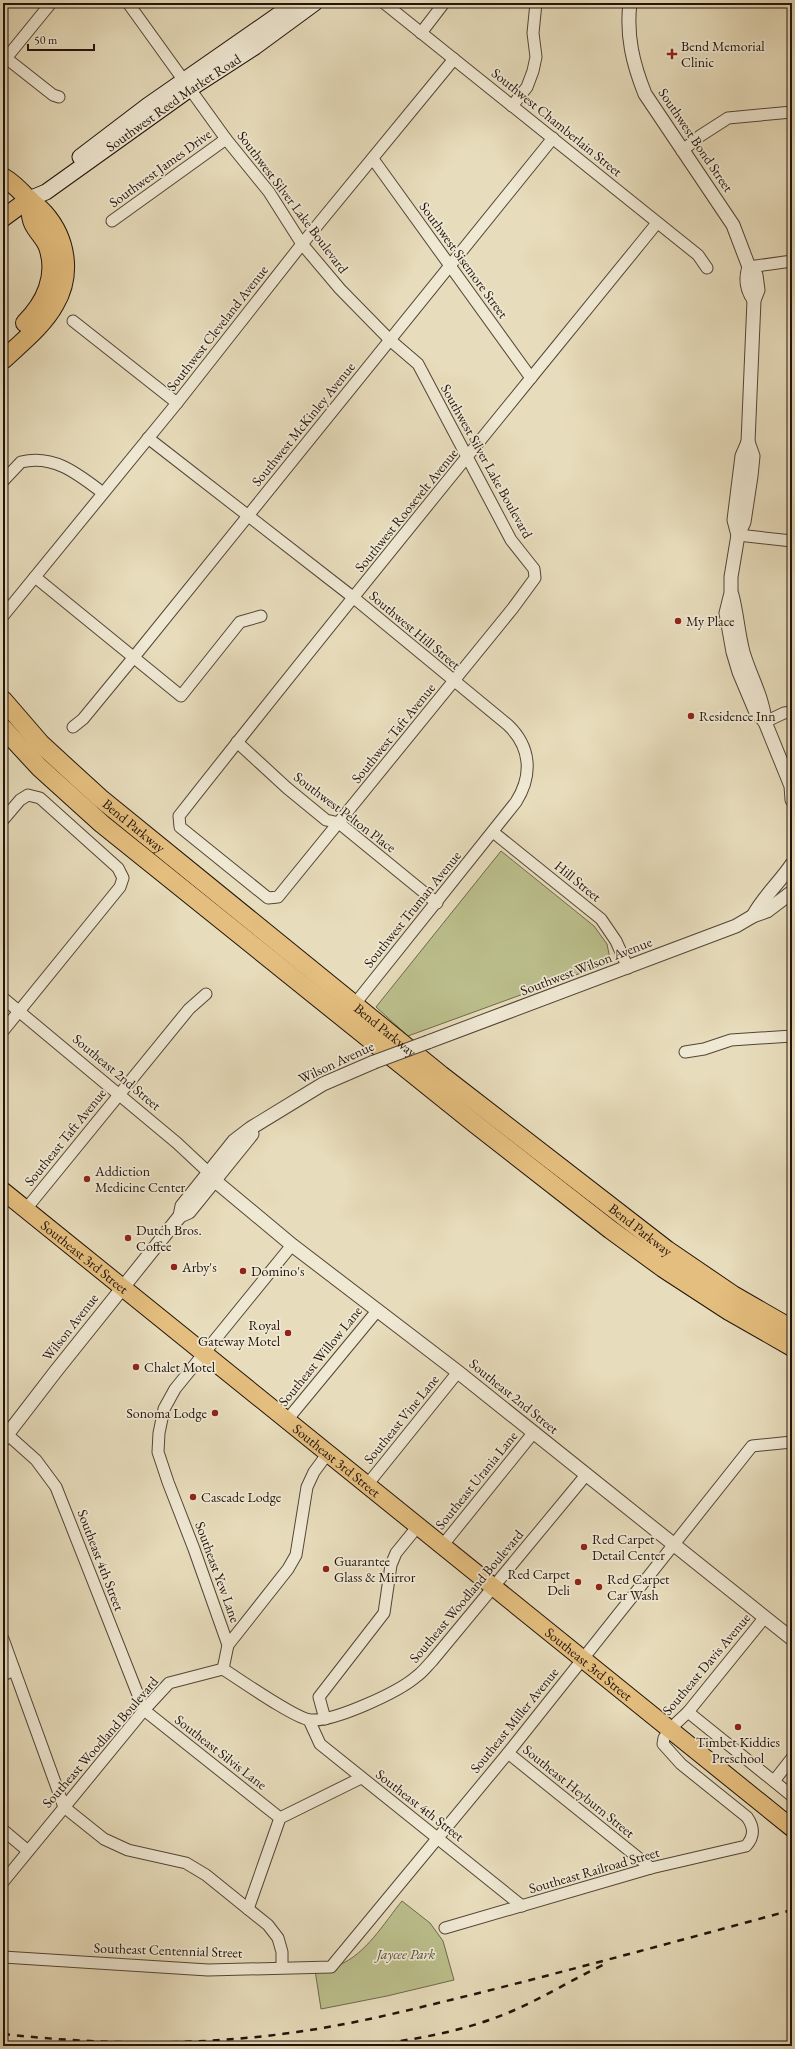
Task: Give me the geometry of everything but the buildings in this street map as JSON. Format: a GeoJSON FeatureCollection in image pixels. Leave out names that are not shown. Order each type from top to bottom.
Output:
{"type":"FeatureCollection","features":[{"type":"Feature","properties":{"kind":"highway"},"geometry":{"type":"LineString","coordinates":[[3,177],[14,184],[45,214],[56,232],[64,250],[66,263],[66,276],[61,293],[46,317],[3,360]]}},
{"type":"Feature","properties":{"kind":"highway"},"geometry":{"type":"LineString","coordinates":[[3,344],[38,308],[50,283],[52,266],[48,248],[33,223],[29,199]]}},
{"type":"Feature","properties":{"kind":"highway","name":"Bend Parkway"},"geometry":{"type":"LineString","coordinates":[[3,700],[41,744],[100,798],[354,1005],[642,1231],[727,1290],[792,1329]]}},
{"type":"Feature","properties":{"kind":"highway","name":"Bend Parkway"},"geometry":{"type":"LineString","coordinates":[[3,728],[39,767],[102,824],[480,1128],[662,1268],[729,1311],[792,1347]]}},
{"type":"Feature","properties":{"kind":"main road","name":"Southwest Reed Market Road"},"geometry":{"type":"LineString","coordinates":[[3,218],[29,199],[46,192],[296,3]]}},
{"type":"Feature","properties":{"kind":"main road","name":"Southwest Reed Market Road"},"geometry":{"type":"LineString","coordinates":[[187,84],[255,47],[315,3]]}},
{"type":"Feature","properties":{"kind":"main road","name":"Southeast 3rd Street"},"geometry":{"type":"LineString","coordinates":[[3,1191],[792,1828]]}},
{"type":"Feature","properties":{"kind":"street"},"geometry":{"type":"LineString","coordinates":[[51,3],[5,60],[53,95],[59,97]]}},
{"type":"Feature","properties":{"kind":"street","name":"Southwest Silver Lake Boulevard"},"geometry":{"type":"LineString","coordinates":[[128,3],[226,138],[269,192],[302,244],[340,289],[390,340],[418,364],[468,456],[511,540],[534,569],[535,578]]}},
{"type":"Feature","properties":{"kind":"street","name":"Southwest Chamberlain Street"},"geometry":{"type":"LineString","coordinates":[[384,3],[553,138],[656,223],[698,255],[707,268]]}},
{"type":"Feature","properties":{"kind":"street"},"geometry":{"type":"LineString","coordinates":[[421,33],[444,3]]}},
{"type":"Feature","properties":{"kind":"street"},"geometry":{"type":"LineString","coordinates":[[512,106],[527,87],[533,71],[536,57],[533,33],[536,3]]}},
{"type":"Feature","properties":{"kind":"street","name":"Southwest Bond Street"},"geometry":{"type":"LineString","coordinates":[[630,3],[628,33],[636,71],[645,94],[733,225],[750,267],[746,276],[750,294],[754,300],[748,442],[742,456],[734,520],[738,535],[732,570],[731,593],[726,613],[733,652],[747,693],[755,710],[765,722],[792,786],[792,800]]}},
{"type":"Feature","properties":{"kind":"street","name":"Southwest Cleveland Avenue"},"geometry":{"type":"LineString","coordinates":[[3,616],[177,403],[302,244],[454,59]]}},
{"type":"Feature","properties":{"kind":"street"},"geometry":{"type":"LineString","coordinates":[[682,151],[700,136],[728,118],[792,112]]}},
{"type":"Feature","properties":{"kind":"street","name":"Southwest James Drive"},"geometry":{"type":"LineString","coordinates":[[112,221],[226,138]]}},
{"type":"Feature","properties":{"kind":"street","name":"Southwest McKinley Avenue"},"geometry":{"type":"LineString","coordinates":[[73,727],[83,719],[134,657],[553,138]]}},
{"type":"Feature","properties":{"kind":"street","name":"Southwest Sisemore Street"},"geometry":{"type":"LineString","coordinates":[[373,159],[531,378]]}},
{"type":"Feature","properties":{"kind":"street","name":"Southwest Roosevelt Avenue"},"geometry":{"type":"LineString","coordinates":[[268,898],[180,826],[179,816],[656,223]]}},
{"type":"Feature","properties":{"kind":"street"},"geometry":{"type":"LineString","coordinates":[[750,267],[792,261]]}},
{"type":"Feature","properties":{"kind":"street"},"geometry":{"type":"LineString","coordinates":[[73,321],[177,403]]}},
{"type":"Feature","properties":{"kind":"street","name":"Southwest Hill Street"},"geometry":{"type":"LineString","coordinates":[[148,438],[354,598],[512,729],[518,737],[526,754],[528,771],[524,787],[516,802],[493,832]]}},
{"type":"Feature","properties":{"kind":"street"},"geometry":{"type":"LineString","coordinates":[[3,481],[21,462],[41,460],[69,469],[103,493]]}},
{"type":"Feature","properties":{"kind":"street"},"geometry":{"type":"LineString","coordinates":[[738,535],[792,541]]}},
{"type":"Feature","properties":{"kind":"street"},"geometry":{"type":"LineString","coordinates":[[35,577],[181,696],[240,622],[261,616]]}},
{"type":"Feature","properties":{"kind":"street","name":"Southwest Taft Avenue"},"geometry":{"type":"LineString","coordinates":[[268,898],[278,898],[513,608],[535,578]]}},
{"type":"Feature","properties":{"kind":"street"},"geometry":{"type":"LineString","coordinates":[[765,722],[784,713],[792,712]]}},
{"type":"Feature","properties":{"kind":"street","name":"Southwest Pelton Place"},"geometry":{"type":"LineString","coordinates":[[237,742],[287,788],[326,820],[339,823],[437,903]]}},
{"type":"Feature","properties":{"kind":"street"},"geometry":{"type":"LineString","coordinates":[[3,820],[20,800],[28,795],[40,798],[118,868],[123,878],[120,888],[3,1031]]}},
{"type":"Feature","properties":{"kind":"street","name":"Southwest Truman Avenue"},"geometry":{"type":"LineString","coordinates":[[354,1005],[493,832]]}},
{"type":"Feature","properties":{"kind":"street","name":"Hill Street"},"geometry":{"type":"LineString","coordinates":[[493,832],[601,919],[616,941],[628,968]]}},
{"type":"Feature","properties":{"kind":"street","name":"Southwest Wilson Avenue"},"geometry":{"type":"LineString","coordinates":[[754,916],[759,904],[775,889],[792,864]]}},
{"type":"Feature","properties":{"kind":"street","name":"Southwest Wilson Avenue"},"geometry":{"type":"LineString","coordinates":[[428,1042],[628,968],[736,926],[767,911],[792,892]]}},
{"type":"Feature","properties":{"kind":"street","name":"Southeast Taft Avenue"},"geometry":{"type":"LineString","coordinates":[[26,1209],[189,1009],[206,994]]}},
{"type":"Feature","properties":{"kind":"street","name":"Southeast 2nd Street"},"geometry":{"type":"LineString","coordinates":[[3,998],[118,1095],[178,1143],[212,1176],[292,1245],[458,1372],[792,1639]]}},
{"type":"Feature","properties":{"kind":"street"},"geometry":{"type":"LineString","coordinates":[[684,1052],[704,1049],[731,1040],[792,1036]]}},
{"type":"Feature","properties":{"kind":"street","name":"Wilson Avenue"},"geometry":{"type":"LineString","coordinates":[[5,1438],[122,1287],[180,1216],[189,1212],[212,1176],[256,1125],[322,1084],[374,1062],[428,1042]]}},
{"type":"Feature","properties":{"kind":"street","name":"Southeast Yew Lane"},"geometry":{"type":"LineString","coordinates":[[223,1669],[228,1645],[158,1452],[159,1433],[164,1409],[175,1389],[292,1245]]}},
{"type":"Feature","properties":{"kind":"street","name":"Southeast Willow Lane"},"geometry":{"type":"LineString","coordinates":[[287,1420],[377,1311]]}},
{"type":"Feature","properties":{"kind":"street","name":"Southeast Vine Lane"},"geometry":{"type":"LineString","coordinates":[[368,1485],[458,1372]]}},
{"type":"Feature","properties":{"kind":"street","name":"Southeast Urania Lane"},"geometry":{"type":"LineString","coordinates":[[442,1546],[534,1432]]}},
{"type":"Feature","properties":{"kind":"street","name":"Southeast 4th Street"},"geometry":{"type":"LineString","coordinates":[[5,1438],[36,1460],[56,1487],[144,1710]]}},
{"type":"Feature","properties":{"kind":"street","name":"Southeast Miller Avenue"},"geometry":{"type":"LineString","coordinates":[[331,1967],[508,1753],[752,1446],[792,1442]]}},
{"type":"Feature","properties":{"kind":"street"},"geometry":{"type":"LineString","coordinates":[[228,1645],[291,1564],[296,1555],[306,1487],[314,1472],[328,1453]]}},
{"type":"Feature","properties":{"kind":"street","name":"Southeast Woodland Boulevard"},"geometry":{"type":"LineString","coordinates":[[3,1882],[144,1710],[169,1683],[223,1669],[294,1713],[309,1720],[325,1719],[378,1699],[417,1677],[586,1475]]}},
{"type":"Feature","properties":{"kind":"street"},"geometry":{"type":"LineString","coordinates":[[325,1719],[319,1697],[384,1613],[391,1565],[396,1553],[418,1526]]}},
{"type":"Feature","properties":{"kind":"street","name":"Southeast Davis Avenue"},"geometry":{"type":"LineString","coordinates":[[670,1729],[688,1712],[765,1617]]}},
{"type":"Feature","properties":{"kind":"street"},"geometry":{"type":"LineString","coordinates":[[3,1639],[64,1807],[104,1839],[128,1850],[186,1863],[206,1874],[268,1925],[278,1938],[282,1952],[282,1967]]}},
{"type":"Feature","properties":{"kind":"street"},"geometry":{"type":"LineString","coordinates":[[3,1675],[14,1670]]}},
{"type":"Feature","properties":{"kind":"street","name":"Southeast Silvis Lane"},"geometry":{"type":"LineString","coordinates":[[144,1710],[280,1818]]}},
{"type":"Feature","properties":{"kind":"street"},"geometry":{"type":"LineString","coordinates":[[688,1712],[792,1796]]}},
{"type":"Feature","properties":{"kind":"street","name":"Southeast 4th Street"},"geometry":{"type":"LineString","coordinates":[[309,1720],[320,1744],[522,1906]]}},
{"type":"Feature","properties":{"kind":"street","name":"Southeast Railroad Street"},"geometry":{"type":"LineString","coordinates":[[446,1928],[651,1868],[746,1846],[753,1833],[752,1825],[747,1817],[681,1764],[663,1744],[664,1738],[670,1729]]}},
{"type":"Feature","properties":{"kind":"street","name":"Southeast Heyburn Street"},"geometry":{"type":"LineString","coordinates":[[508,1753],[651,1868]]}},
{"type":"Feature","properties":{"kind":"street"},"geometry":{"type":"LineString","coordinates":[[774,1781],[792,1758]]}},
{"type":"Feature","properties":{"kind":"street"},"geometry":{"type":"LineString","coordinates":[[248,1909],[280,1818],[361,1778]]}},
{"type":"Feature","properties":{"kind":"street"},"geometry":{"type":"LineString","coordinates":[[3,1830],[28,1851]]}},
{"type":"Feature","properties":{"kind":"street","name":"Southeast Centennial Street"},"geometry":{"type":"LineString","coordinates":[[3,1957],[208,1970],[331,1967]]}},
{"type":"Feature","properties":{"kind":"green space"},"geometry":{"type":"Polygon","coordinates":[[[501,851],[594,926],[607,944],[610,959],[603,965],[408,1036],[376,1007],[501,851]]]}},
{"type":"Feature","properties":{"kind":"green space","name":"Jaycee Park"},"geometry":{"type":"Polygon","coordinates":[[[402,1901],[430,1923],[443,1941],[454,1980],[387,1996],[321,2009],[315,1970],[339,1965],[358,1953],[374,1937],[402,1901]]]}},
{"type":"Feature","properties":{"kind":"railway"},"geometry":{"type":"LineString","coordinates":[[3,2034],[40,2038],[114,2042],[187,2042],[261,2037],[297,2032],[391,2014],[483,1992],[792,1910]]}},
{"type":"Feature","properties":{"kind":"railway"},"geometry":{"type":"LineString","coordinates":[[359,2046],[436,2035],[474,2025],[510,2012],[534,2001],[605,1964]]}},
{"type":"Feature","properties":{"kind":"place","name":"Bend Memorial Clinic"},"geometry":{"type":"Point","coordinates":[672,54]}},
{"type":"Feature","properties":{"kind":"place","name":"My Place"},"geometry":{"type":"Point","coordinates":[678,621]}},
{"type":"Feature","properties":{"kind":"place","name":"Residence Inn"},"geometry":{"type":"Point","coordinates":[691,716]}},
{"type":"Feature","properties":{"kind":"place","name":"Addiction Medicine Center"},"geometry":{"type":"Point","coordinates":[87,1179]}},
{"type":"Feature","properties":{"kind":"place","name":"Dutch Bros. Coffee"},"geometry":{"type":"Point","coordinates":[128,1238]}},
{"type":"Feature","properties":{"kind":"place","name":"Arby's"},"geometry":{"type":"Point","coordinates":[174,1267]}},
{"type":"Feature","properties":{"kind":"place","name":"Domino's"},"geometry":{"type":"Point","coordinates":[243,1271]}},
{"type":"Feature","properties":{"kind":"place","name":"Royal Gateway Motel"},"geometry":{"type":"Point","coordinates":[288,1333]}},
{"type":"Feature","properties":{"kind":"place","name":"Chalet Motel"},"geometry":{"type":"Point","coordinates":[136,1367]}},
{"type":"Feature","properties":{"kind":"place","name":"Sonoma Lodge"},"geometry":{"type":"Point","coordinates":[215,1413]}},
{"type":"Feature","properties":{"kind":"place","name":"Cascade Lodge"},"geometry":{"type":"Point","coordinates":[193,1497]}},
{"type":"Feature","properties":{"kind":"place","name":"Red Carpet Detail Center"},"geometry":{"type":"Point","coordinates":[584,1547]}},
{"type":"Feature","properties":{"kind":"place","name":"Guarantee Glass & Mirror"},"geometry":{"type":"Point","coordinates":[326,1569]}},
{"type":"Feature","properties":{"kind":"place","name":"Red Carpet Deli"},"geometry":{"type":"Point","coordinates":[578,1582]}},
{"type":"Feature","properties":{"kind":"place","name":"Red Carpet Car Wash"},"geometry":{"type":"Point","coordinates":[599,1587]}},
{"type":"Feature","properties":{"kind":"place","name":"Timbet Kiddies Preschool"},"geometry":{"type":"Point","coordinates":[738,1727]}}]}
